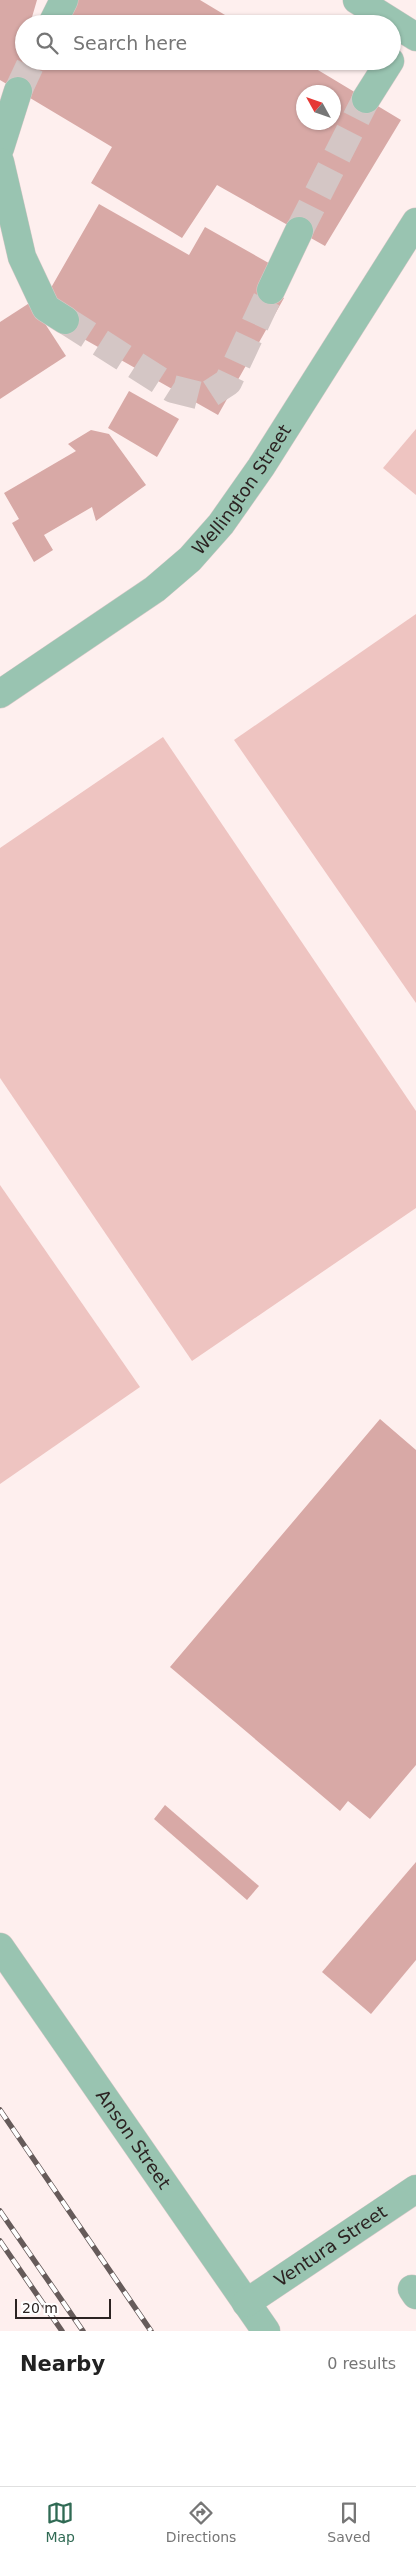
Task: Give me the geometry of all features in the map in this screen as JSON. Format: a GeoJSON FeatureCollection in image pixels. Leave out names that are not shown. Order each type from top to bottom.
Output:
{"type":"FeatureCollection","features":[{"type":"Feature","properties":{"kind":"street"},"geometry":{"type":"LineString","coordinates":[[56,15],[64,0]]}},
{"type":"Feature","properties":{"kind":"street"},"geometry":{"type":"LineString","coordinates":[[357,0],[381,15]]}},
{"type":"Feature","properties":{"kind":"street"},"geometry":{"type":"LineString","coordinates":[[401,28],[414,36],[401,50]]}},
{"type":"Feature","properties":{"kind":"street"},"geometry":{"type":"LineString","coordinates":[[366,99],[385,70]]}},
{"type":"Feature","properties":{"kind":"street"},"geometry":{"type":"LineString","coordinates":[[0,148],[18,91]]}},
{"type":"Feature","properties":{"kind":"street"},"geometry":{"type":"LineString","coordinates":[[0,162],[22,257],[46,308],[65,320]]}},
{"type":"Feature","properties":{"kind":"street","name":"Wellington Street"},"geometry":{"type":"LineString","coordinates":[[0,694],[155,588],[190,559],[221,524],[261,467],[416,222]]}},
{"type":"Feature","properties":{"kind":"street"},"geometry":{"type":"LineString","coordinates":[[271,290],[299,231]]}},
{"type":"Feature","properties":{"kind":"street","name":"Anson Street"},"geometry":{"type":"LineString","coordinates":[[0,1948],[266,2331]]}},
{"type":"Feature","properties":{"kind":"street","name":"Ventura Street"},"geometry":{"type":"LineString","coordinates":[[246,2303],[416,2189]]}},
{"type":"Feature","properties":{"kind":"shaded area"},"geometry":{"type":"Polygon","coordinates":[[[416,429],[416,495],[383,468],[416,429]]]}},
{"type":"Feature","properties":{"kind":"shaded area"},"geometry":{"type":"Polygon","coordinates":[[[416,614],[416,1003],[234,740],[416,614]]]}},
{"type":"Feature","properties":{"kind":"shaded area"},"geometry":{"type":"Polygon","coordinates":[[[163,737],[416,1111],[416,1208],[192,1361],[0,1078],[0,848],[163,737]]]}},
{"type":"Feature","properties":{"kind":"shaded area"},"geometry":{"type":"Polygon","coordinates":[[[0,1185],[140,1387],[0,1484],[0,1185]]]}},
{"type":"Feature","properties":{"kind":"building"},"geometry":{"type":"Polygon","coordinates":[[[0,0],[37,0],[33,15],[15,15],[15,70],[318,70],[401,120],[325,246],[217,185],[182,238],[91,183],[112,147],[0,80],[0,0]]]}},
{"type":"Feature","properties":{"kind":"building"},"geometry":{"type":"Polygon","coordinates":[[[77,0],[200,0],[225,15],[68,15],[77,0]]]}},
{"type":"Feature","properties":{"kind":"building"},"geometry":{"type":"Polygon","coordinates":[[[99,204],[189,255],[205,227],[274,266],[263,286],[284,298],[218,415],[61,326],[44,300],[99,204]]]}},
{"type":"Feature","properties":{"kind":"building"},"geometry":{"type":"Polygon","coordinates":[[[31,302],[66,356],[0,399],[0,322],[31,302]]]}},
{"type":"Feature","properties":{"kind":"building"},"geometry":{"type":"Polygon","coordinates":[[[129,391],[179,419],[157,457],[108,428],[129,391]]]}},
{"type":"Feature","properties":{"kind":"building"},"geometry":{"type":"Polygon","coordinates":[[[91,430],[109,434],[146,485],[96,521],[92,507],[44,535],[53,550],[34,562],[12,523],[19,519],[4,493],[76,451],[68,444],[91,430]]]}},
{"type":"Feature","properties":{"kind":"building"},"geometry":{"type":"Polygon","coordinates":[[[380,1419],[416,1450],[416,1765],[370,1819],[348,1801],[340,1811],[170,1667],[380,1419]]]}},
{"type":"Feature","properties":{"kind":"building"},"geometry":{"type":"Polygon","coordinates":[[[165,1805],[259,1886],[247,1900],[154,1819],[165,1805]]]}},
{"type":"Feature","properties":{"kind":"building"},"geometry":{"type":"Polygon","coordinates":[[[416,1862],[416,1960],[371,2014],[322,1972],[416,1862]]]}},
{"type":"Feature","properties":{"kind":"tunnel"},"geometry":{"type":"LineString","coordinates":[[18,91],[28,70]]}},
{"type":"Feature","properties":{"kind":"tunnel"},"geometry":{"type":"LineString","coordinates":[[299,231],[366,99]]}},
{"type":"Feature","properties":{"kind":"tunnel"},"geometry":{"type":"LineString","coordinates":[[65,320],[173,389],[205,397],[228,382],[271,290]]}},
{"type":"Feature","properties":{"kind":"railway"},"geometry":{"type":"LineString","coordinates":[[0,2110],[151,2331]]}},
{"type":"Feature","properties":{"kind":"railway"},"geometry":{"type":"LineString","coordinates":[[0,2211],[83,2331]]}},
{"type":"Feature","properties":{"kind":"railway"},"geometry":{"type":"LineString","coordinates":[[0,2241],[62,2331]]}}]}
